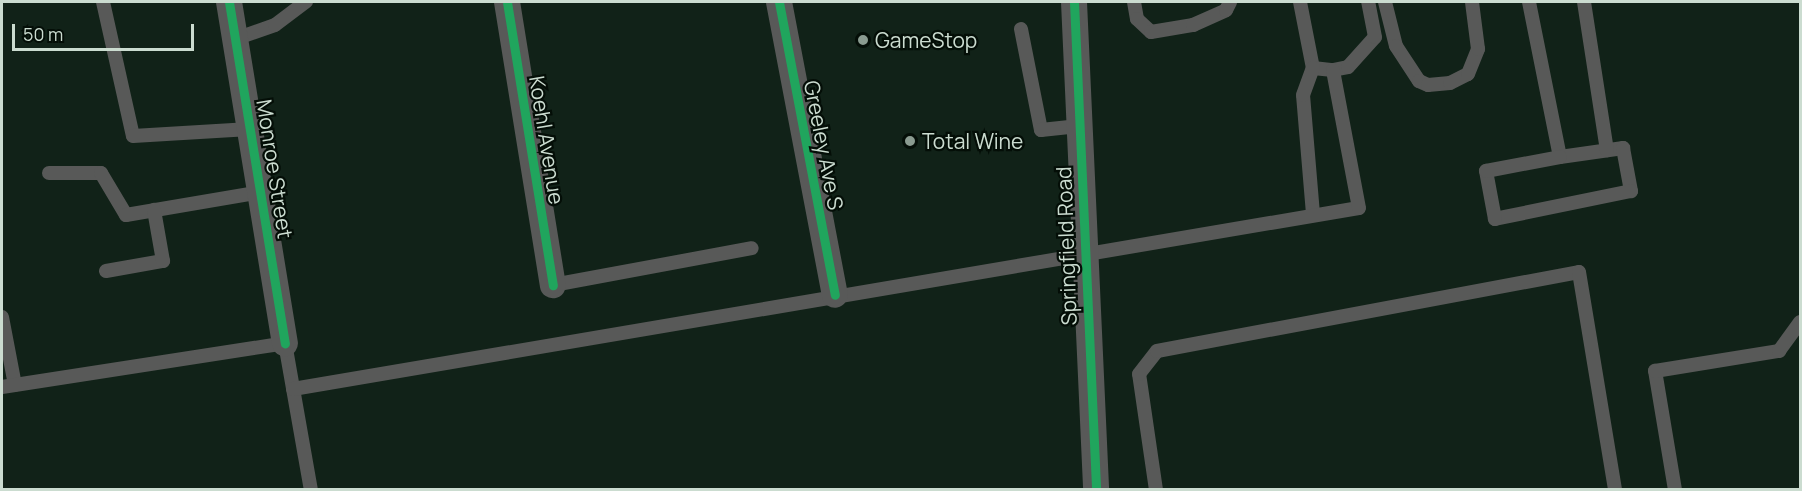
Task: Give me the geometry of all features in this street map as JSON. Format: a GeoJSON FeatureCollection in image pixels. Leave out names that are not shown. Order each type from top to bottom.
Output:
{"type":"FeatureCollection","features":[{"type":"Feature","properties":{"kind":"street","name":"Monroe Street"},"geometry":{"type":"LineString","coordinates":[[229,2],[285,343]]}},
{"type":"Feature","properties":{"kind":"street","name":"Koehl Avenue"},"geometry":{"type":"LineString","coordinates":[[507,2],[553,285]]}},
{"type":"Feature","properties":{"kind":"street","name":"Greeley Ave S"},"geometry":{"type":"LineString","coordinates":[[778,2],[835,295]]}},
{"type":"Feature","properties":{"kind":"street","name":"Springfield Road"},"geometry":{"type":"LineString","coordinates":[[1074,2],[1083,252],[1096,489]]}},
{"type":"Feature","properties":{"kind":"lane"},"geometry":{"type":"LineString","coordinates":[[103,2],[133,136],[250,129]]}},
{"type":"Feature","properties":{"kind":"lane"},"geometry":{"type":"LineString","coordinates":[[235,39],[275,25],[306,2]]}},
{"type":"Feature","properties":{"kind":"lane"},"geometry":{"type":"LineString","coordinates":[[1134,2],[1137,19],[1151,32],[1193,25],[1226,10],[1230,2]]}},
{"type":"Feature","properties":{"kind":"lane"},"geometry":{"type":"LineString","coordinates":[[1300,2],[1313,68],[1303,95],[1313,214]]}},
{"type":"Feature","properties":{"kind":"lane"},"geometry":{"type":"LineString","coordinates":[[1313,68],[1333,70],[1348,67],[1375,38],[1368,2]]}},
{"type":"Feature","properties":{"kind":"lane"},"geometry":{"type":"LineString","coordinates":[[1385,2],[1396,46],[1419,81],[1428,85],[1449,83],[1468,74],[1478,49],[1472,2]]}},
{"type":"Feature","properties":{"kind":"lane"},"geometry":{"type":"LineString","coordinates":[[1529,2],[1560,157]]}},
{"type":"Feature","properties":{"kind":"lane"},"geometry":{"type":"LineString","coordinates":[[1584,2],[1607,150]]}},
{"type":"Feature","properties":{"kind":"lane"},"geometry":{"type":"LineString","coordinates":[[1021,29],[1041,130],[1079,126]]}},
{"type":"Feature","properties":{"kind":"lane"},"geometry":{"type":"LineString","coordinates":[[293,389],[1083,252],[1359,208],[1333,70]]}},
{"type":"Feature","properties":{"kind":"lane"},"geometry":{"type":"LineString","coordinates":[[1623,148],[1631,191],[1495,219],[1486,171],[1607,150],[1623,148]]}},
{"type":"Feature","properties":{"kind":"lane"},"geometry":{"type":"LineString","coordinates":[[49,173],[101,173],[126,215],[260,192]]}},
{"type":"Feature","properties":{"kind":"lane"},"geometry":{"type":"LineString","coordinates":[[106,271],[164,261],[154,210]]}},
{"type":"Feature","properties":{"kind":"lane"},"geometry":{"type":"LineString","coordinates":[[553,285],[752,248]]}},
{"type":"Feature","properties":{"kind":"lane"},"geometry":{"type":"LineString","coordinates":[[1156,489],[1140,374],[1157,351],[1579,272],[1615,489]]}},
{"type":"Feature","properties":{"kind":"lane"},"geometry":{"type":"LineString","coordinates":[[2,318],[8,386],[285,343],[311,489]]}},
{"type":"Feature","properties":{"kind":"lane"},"geometry":{"type":"LineString","coordinates":[[1675,489],[1654,371],[1779,351],[1800,322]]}},
{"type":"Feature","properties":{"kind":"cycle path"},"geometry":{"type":"LineString","coordinates":[[229,2],[285,343]]}},
{"type":"Feature","properties":{"kind":"cycle path"},"geometry":{"type":"LineString","coordinates":[[507,2],[553,285]]}},
{"type":"Feature","properties":{"kind":"cycle path"},"geometry":{"type":"LineString","coordinates":[[779,2],[835,295]]}},
{"type":"Feature","properties":{"kind":"cycle path"},"geometry":{"type":"LineString","coordinates":[[1074,2],[1096,490]]}},
{"type":"Feature","properties":{"kind":"place","name":"GameStop"},"geometry":{"type":"Point","coordinates":[863,40]}},
{"type":"Feature","properties":{"kind":"place","name":"Total Wine"},"geometry":{"type":"Point","coordinates":[910,141]}}]}
